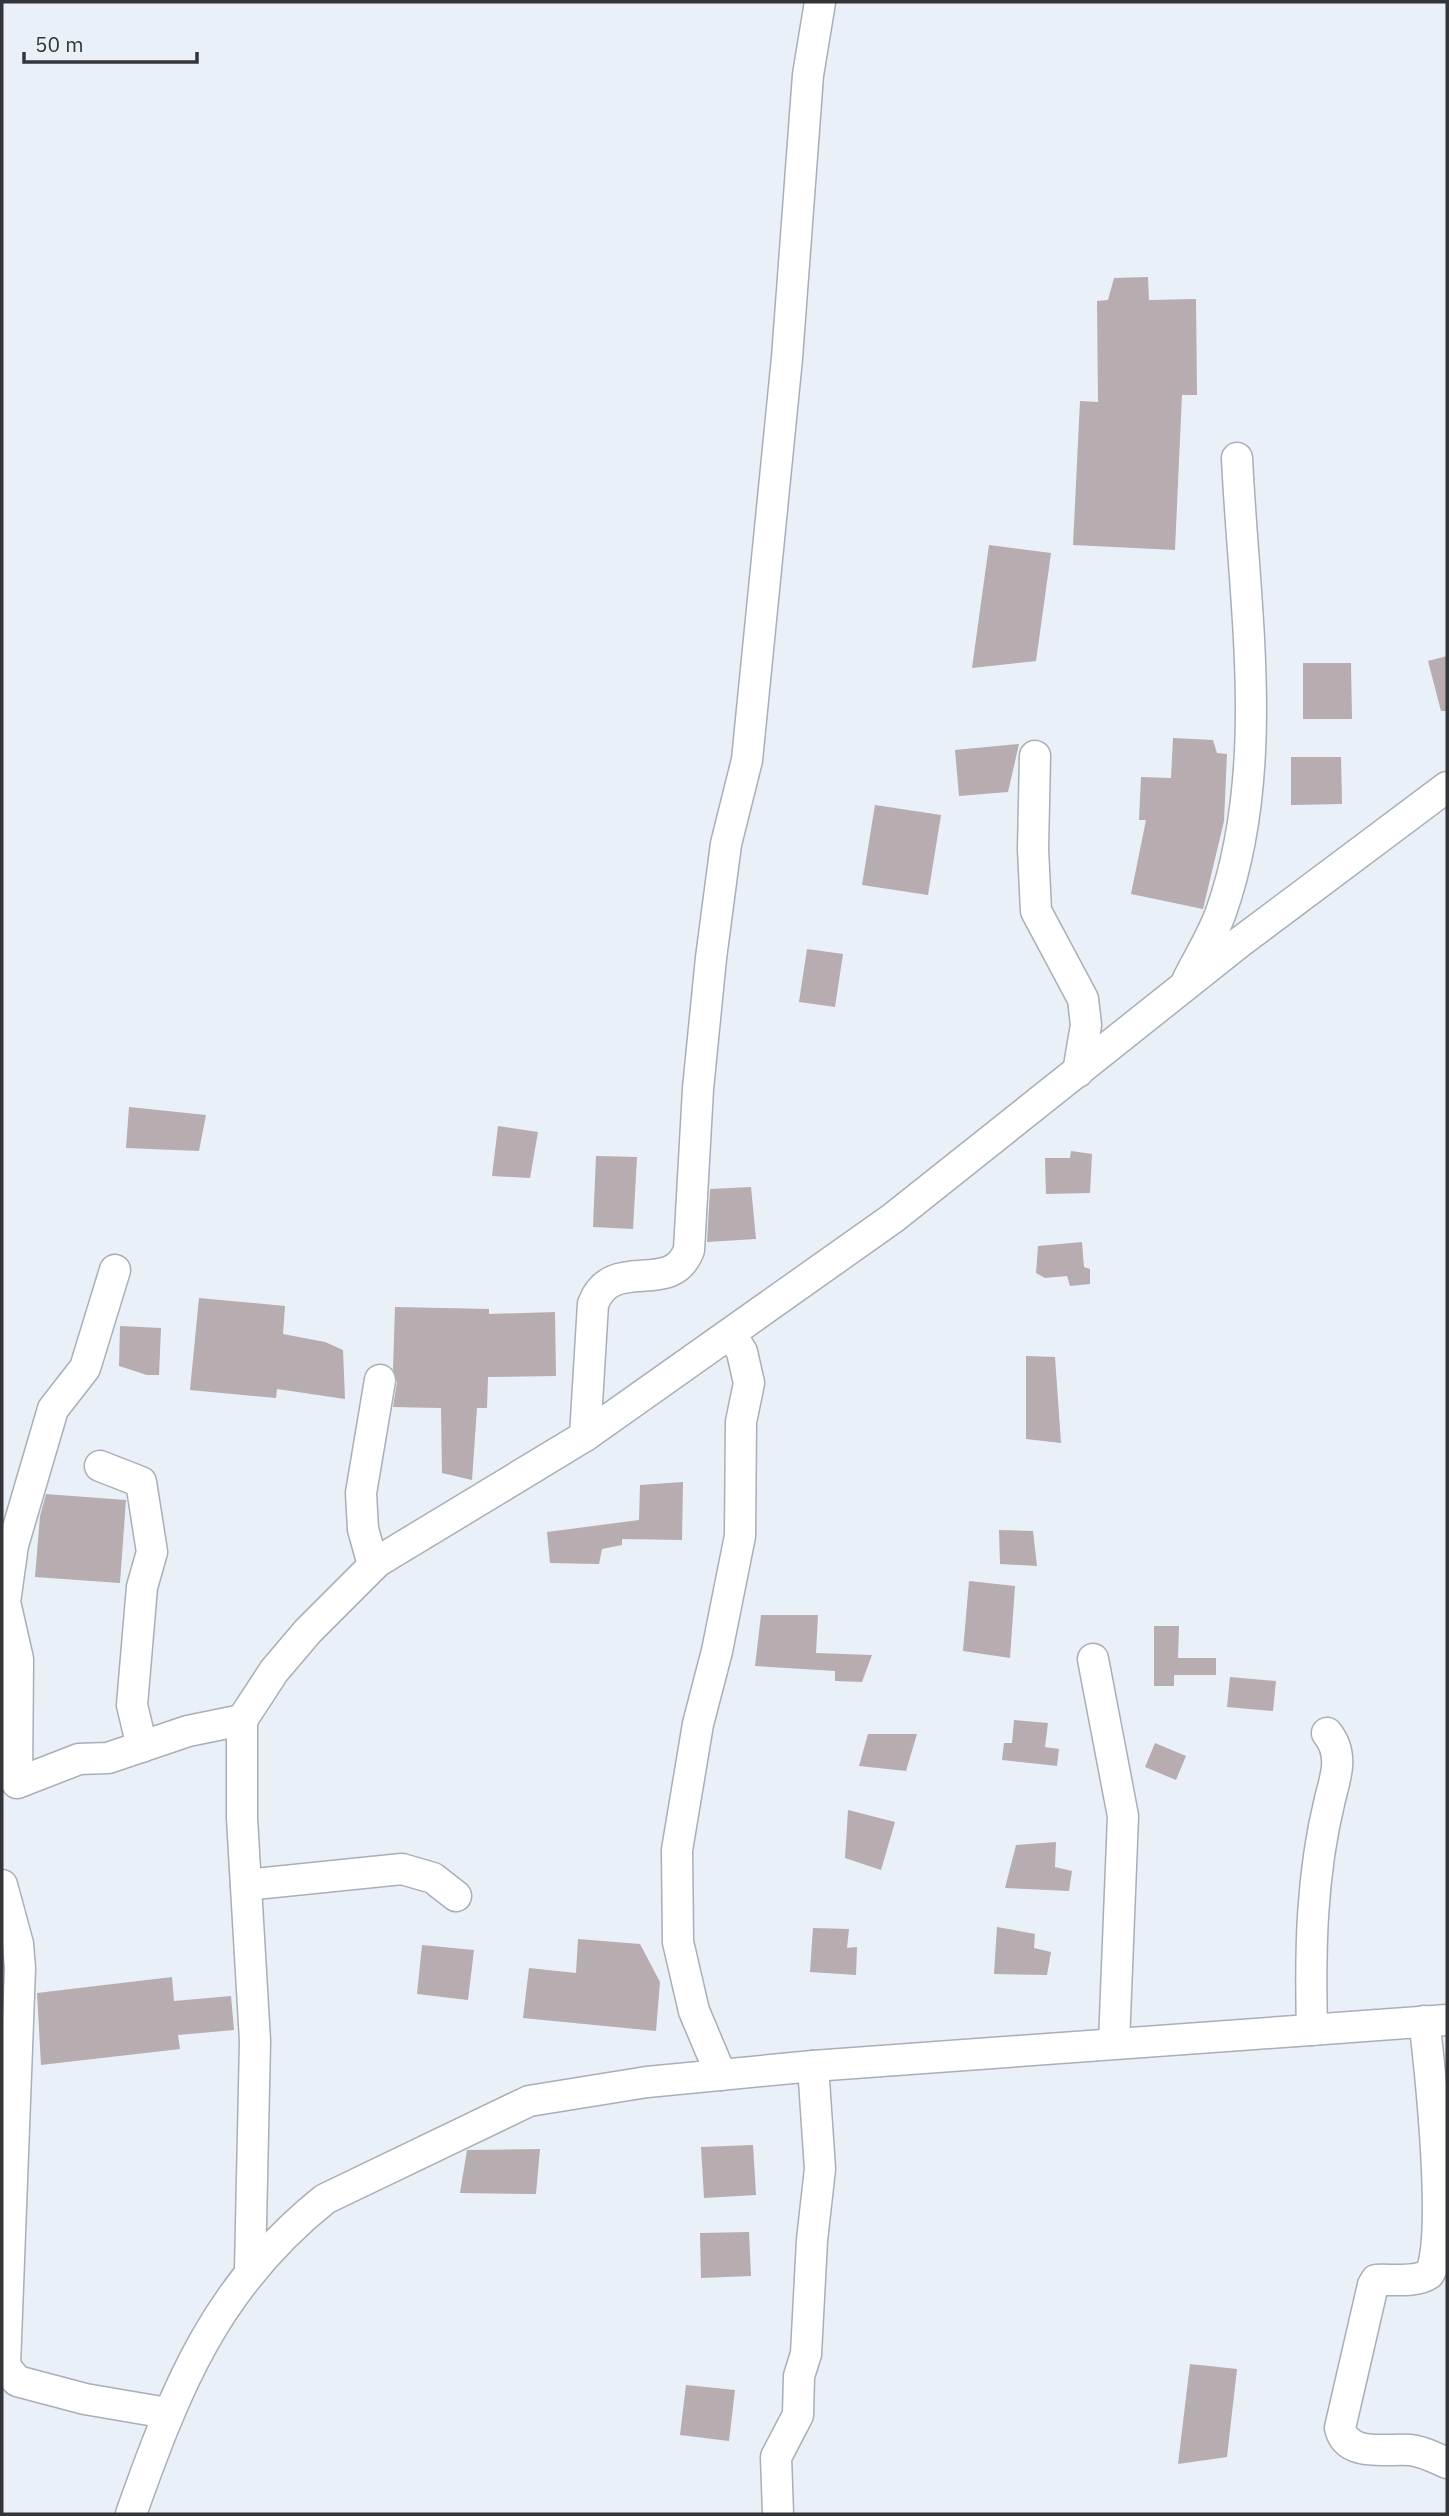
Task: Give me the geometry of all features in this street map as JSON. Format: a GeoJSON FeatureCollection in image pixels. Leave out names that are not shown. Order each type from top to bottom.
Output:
{"type":"FeatureCollection","features":[{"type":"Feature","properties":{"kind":"street"},"geometry":{"type":"LineString","coordinates":[[585,1436],[593,1304],[598,1290],[610,1280],[668,1273],[684,1265],[689,1251],[698,1089],[711,958],[726,844],[747,760],[787,358],[808,75],[820,2]]}},
{"type":"Feature","properties":{"kind":"street"},"geometry":{"type":"LineString","coordinates":[[1183,988],[1220,914],[1228,889],[1235,863],[1248,772],[1250,659],[1237,458]]}},
{"type":"Feature","properties":{"kind":"street"},"geometry":{"type":"LineString","coordinates":[[1035,756],[1033,849],[1036,911],[1083,999],[1086,1025],[1078,1072]]}},
{"type":"Feature","properties":{"kind":"street"},"geometry":{"type":"LineString","coordinates":[[250,2270],[255,2041],[242,1818],[242,1720],[274,1671],[308,1631],[373,1565],[585,1436],[893,1218],[1183,988],[1447,787]]}},
{"type":"Feature","properties":{"kind":"street"},"geometry":{"type":"LineString","coordinates":[[115,1270],[85,1368],[53,1409],[13,1545],[5,1602],[18,1659],[16,1783],[79,1759],[108,1758],[188,1731],[242,1720]]}},
{"type":"Feature","properties":{"kind":"street"},"geometry":{"type":"LineString","coordinates":[[721,2075],[694,2011],[678,1942],[677,1850],[698,1724],[717,1651],[740,1536],[741,1422],[749,1383],[742,1352],[731,1334]]}},
{"type":"Feature","properties":{"kind":"street"},"geometry":{"type":"LineString","coordinates":[[373,1565],[363,1529],[362,1493],[380,1380]]}},
{"type":"Feature","properties":{"kind":"street"},"geometry":{"type":"LineString","coordinates":[[100,1466],[141,1482],[152,1552],[142,1587],[132,1704],[142,1747]]}},
{"type":"Feature","properties":{"kind":"street"},"geometry":{"type":"LineString","coordinates":[[1094,1659],[1123,1816],[1114,2043]]}},
{"type":"Feature","properties":{"kind":"street"},"geometry":{"type":"LineString","coordinates":[[1312,2030],[1311,1927],[1324,1824],[1338,1767],[1337,1752],[1327,1733]]}},
{"type":"Feature","properties":{"kind":"street"},"geometry":{"type":"LineString","coordinates":[[246,1885],[401,1869],[433,1878],[456,1896]]}},
{"type":"Feature","properties":{"kind":"street"},"geometry":{"type":"LineString","coordinates":[[2,1885],[20,1989],[5,2366],[17,2381],[85,2399],[167,2413]]}},
{"type":"Feature","properties":{"kind":"street"},"geometry":{"type":"LineString","coordinates":[[131,2514],[167,2413],[204,2339],[250,2270],[299,2220],[325,2199],[529,2101],[647,2082],[813,2066],[1436,2021],[1443,2171],[1441,2269],[1420,2278],[1374,2282],[1340,2428],[1345,2440],[1356,2447],[1410,2450],[1447,2463]]}},
{"type":"Feature","properties":{"kind":"street"},"geometry":{"type":"LineString","coordinates":[[778,2514],[774,2468],[776,2457],[798,2415],[799,2376],[806,2354],[813,2228],[820,2169],[813,2066]]}},
{"type":"Feature","properties":{"kind":"building"},"geometry":{"type":"Polygon","coordinates":[[[1148,277],[1149,300],[1196,299],[1197,395],[1182,395],[1175,550],[1073,545],[1080,401],[1098,402],[1097,301],[1108,300],[1114,278],[1148,277]]]}},
{"type":"Feature","properties":{"kind":"building"},"geometry":{"type":"Polygon","coordinates":[[[989,545],[1051,553],[1036,661],[972,668],[989,545]]]}},
{"type":"Feature","properties":{"kind":"building"},"geometry":{"type":"Polygon","coordinates":[[[1447,656],[1447,711],[1441,711],[1428,661],[1447,656]]]}},
{"type":"Feature","properties":{"kind":"building"},"geometry":{"type":"Polygon","coordinates":[[[1303,663],[1351,663],[1352,719],[1303,719],[1303,663]]]}},
{"type":"Feature","properties":{"kind":"building"},"geometry":{"type":"Polygon","coordinates":[[[1173,738],[1213,740],[1217,753],[1227,754],[1224,821],[1203,909],[1131,894],[1146,820],[1139,820],[1141,777],[1171,778],[1173,738]]]}},
{"type":"Feature","properties":{"kind":"building"},"geometry":{"type":"Polygon","coordinates":[[[1019,744],[1008,792],[959,796],[955,750],[1019,744]]]}},
{"type":"Feature","properties":{"kind":"building"},"geometry":{"type":"Polygon","coordinates":[[[1291,757],[1341,757],[1342,804],[1291,805],[1291,757]]]}},
{"type":"Feature","properties":{"kind":"building"},"geometry":{"type":"Polygon","coordinates":[[[875,805],[941,815],[928,895],[862,885],[875,805]]]}},
{"type":"Feature","properties":{"kind":"building"},"geometry":{"type":"Polygon","coordinates":[[[807,949],[843,954],[835,1007],[799,1002],[807,949]]]}},
{"type":"Feature","properties":{"kind":"building"},"geometry":{"type":"Polygon","coordinates":[[[129,1107],[206,1115],[199,1151],[126,1148],[129,1107]]]}},
{"type":"Feature","properties":{"kind":"building"},"geometry":{"type":"Polygon","coordinates":[[[498,1126],[538,1132],[530,1178],[492,1176],[498,1126]]]}},
{"type":"Feature","properties":{"kind":"building"},"geometry":{"type":"Polygon","coordinates":[[[1071,1151],[1092,1154],[1090,1193],[1046,1194],[1045,1158],[1070,1158],[1071,1151]]]}},
{"type":"Feature","properties":{"kind":"building"},"geometry":{"type":"Polygon","coordinates":[[[596,1156],[637,1157],[633,1229],[593,1227],[596,1156]]]}},
{"type":"Feature","properties":{"kind":"building"},"geometry":{"type":"Polygon","coordinates":[[[751,1187],[756,1239],[707,1242],[710,1189],[751,1187]]]}},
{"type":"Feature","properties":{"kind":"building"},"geometry":{"type":"Polygon","coordinates":[[[1082,1242],[1084,1267],[1090,1269],[1090,1284],[1070,1286],[1067,1276],[1045,1278],[1036,1273],[1038,1246],[1082,1242]]]}},
{"type":"Feature","properties":{"kind":"building"},"geometry":{"type":"Polygon","coordinates":[[[199,1298],[285,1306],[283,1334],[325,1342],[343,1350],[345,1399],[277,1389],[276,1398],[190,1390],[199,1298]]]}},
{"type":"Feature","properties":{"kind":"building"},"geometry":{"type":"Polygon","coordinates":[[[395,1307],[489,1309],[489,1314],[555,1312],[556,1376],[488,1377],[487,1408],[477,1408],[472,1480],[442,1473],[441,1408],[393,1407],[397,1382],[393,1369],[395,1307]]]}},
{"type":"Feature","properties":{"kind":"building"},"geometry":{"type":"Polygon","coordinates":[[[120,1326],[161,1328],[159,1375],[147,1375],[119,1366],[120,1326]]]}},
{"type":"Feature","properties":{"kind":"building"},"geometry":{"type":"Polygon","coordinates":[[[1026,1356],[1055,1357],[1061,1443],[1026,1439],[1026,1356]]]}},
{"type":"Feature","properties":{"kind":"building"},"geometry":{"type":"Polygon","coordinates":[[[683,1482],[682,1540],[622,1539],[622,1545],[602,1549],[599,1564],[550,1563],[547,1532],[639,1520],[640,1485],[683,1482]]]}},
{"type":"Feature","properties":{"kind":"building"},"geometry":{"type":"Polygon","coordinates":[[[46,1494],[126,1500],[120,1583],[35,1577],[40,1516],[46,1494]]]}},
{"type":"Feature","properties":{"kind":"building"},"geometry":{"type":"Polygon","coordinates":[[[999,1530],[1033,1531],[1037,1566],[1000,1564],[999,1530]]]}},
{"type":"Feature","properties":{"kind":"building"},"geometry":{"type":"Polygon","coordinates":[[[969,1581],[1015,1586],[1010,1658],[963,1651],[969,1581]]]}},
{"type":"Feature","properties":{"kind":"building"},"geometry":{"type":"Polygon","coordinates":[[[761,1615],[818,1615],[816,1653],[872,1655],[862,1682],[835,1681],[835,1671],[755,1666],[761,1615]]]}},
{"type":"Feature","properties":{"kind":"building"},"geometry":{"type":"Polygon","coordinates":[[[1154,1626],[1179,1626],[1178,1658],[1216,1658],[1216,1675],[1174,1675],[1174,1686],[1154,1686],[1154,1626]]]}},
{"type":"Feature","properties":{"kind":"building"},"geometry":{"type":"Polygon","coordinates":[[[1230,1677],[1276,1681],[1273,1711],[1227,1707],[1230,1677]]]}},
{"type":"Feature","properties":{"kind":"building"},"geometry":{"type":"Polygon","coordinates":[[[1014,1720],[1048,1723],[1045,1747],[1059,1749],[1057,1766],[1002,1760],[1004,1743],[1012,1743],[1014,1720]]]}},
{"type":"Feature","properties":{"kind":"building"},"geometry":{"type":"Polygon","coordinates":[[[868,1734],[917,1734],[906,1771],[859,1766],[868,1734]]]}},
{"type":"Feature","properties":{"kind":"building"},"geometry":{"type":"Polygon","coordinates":[[[1155,1743],[1186,1756],[1176,1780],[1145,1767],[1155,1743]]]}},
{"type":"Feature","properties":{"kind":"building"},"geometry":{"type":"Polygon","coordinates":[[[848,1810],[895,1822],[881,1870],[845,1858],[848,1810]]]}},
{"type":"Feature","properties":{"kind":"building"},"geometry":{"type":"Polygon","coordinates":[[[1056,1842],[1055,1867],[1072,1871],[1069,1891],[1005,1888],[1016,1845],[1056,1842]]]}},
{"type":"Feature","properties":{"kind":"building"},"geometry":{"type":"Polygon","coordinates":[[[997,1927],[1035,1934],[1034,1948],[1051,1952],[1047,1975],[994,1974],[997,1927]]]}},
{"type":"Feature","properties":{"kind":"building"},"geometry":{"type":"Polygon","coordinates":[[[813,1928],[849,1929],[847,1948],[857,1947],[856,1975],[810,1972],[813,1928]]]}},
{"type":"Feature","properties":{"kind":"building"},"geometry":{"type":"Polygon","coordinates":[[[578,1939],[640,1944],[660,1982],[656,2031],[523,2018],[529,1968],[576,1973],[578,1939]]]}},
{"type":"Feature","properties":{"kind":"building"},"geometry":{"type":"Polygon","coordinates":[[[422,1945],[474,1950],[468,2000],[417,1994],[422,1945]]]}},
{"type":"Feature","properties":{"kind":"building"},"geometry":{"type":"Polygon","coordinates":[[[172,1977],[174,2001],[231,1996],[234,2030],[178,2035],[180,2049],[41,2065],[37,1993],[172,1977]]]}},
{"type":"Feature","properties":{"kind":"building"},"geometry":{"type":"Polygon","coordinates":[[[753,2145],[756,2195],[704,2198],[701,2147],[753,2145]]]}},
{"type":"Feature","properties":{"kind":"building"},"geometry":{"type":"Polygon","coordinates":[[[540,2149],[536,2194],[460,2193],[467,2150],[540,2149]]]}},
{"type":"Feature","properties":{"kind":"building"},"geometry":{"type":"Polygon","coordinates":[[[749,2232],[751,2276],[701,2278],[700,2233],[749,2232]]]}},
{"type":"Feature","properties":{"kind":"building"},"geometry":{"type":"Polygon","coordinates":[[[1190,2364],[1237,2369],[1227,2457],[1178,2464],[1190,2364]]]}},
{"type":"Feature","properties":{"kind":"building"},"geometry":{"type":"Polygon","coordinates":[[[686,2385],[735,2390],[729,2441],[680,2435],[686,2385]]]}}]}
